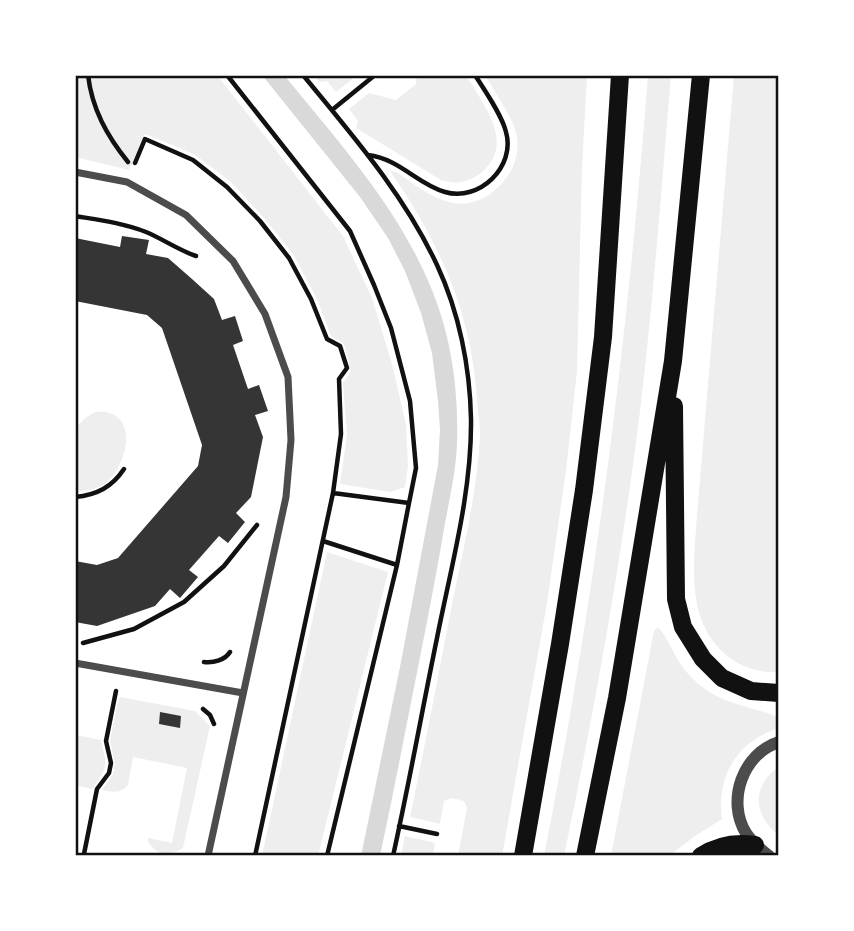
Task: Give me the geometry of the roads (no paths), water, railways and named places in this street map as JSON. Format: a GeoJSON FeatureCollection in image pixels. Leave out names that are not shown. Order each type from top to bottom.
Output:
{"type":"FeatureCollection","features":[{"type":"Feature","properties":{"kind":"main road"},"geometry":{"type":"LineString","coordinates":[[523,856],[584,490],[603,337],[620,75]]}},
{"type":"Feature","properties":{"kind":"main road"},"geometry":{"type":"LineString","coordinates":[[585,856],[617,698],[673,360],[701,75]]}},
{"type":"Feature","properties":{"kind":"main road"},"geometry":{"type":"LineString","coordinates":[[673,360],[676,599],[683,627],[702,659],[722,678],[751,691],[778,694]]}},
{"type":"Feature","properties":{"kind":"main road"},"geometry":{"type":"LineString","coordinates":[[701,856],[710,850],[740,842],[762,850]]}},
{"type":"Feature","properties":{"kind":"street"},"geometry":{"type":"LineString","coordinates":[[75,172],[127,182],[186,215],[233,261],[265,314],[288,377],[291,440],[286,497],[208,856]]}},
{"type":"Feature","properties":{"kind":"street"},"geometry":{"type":"LineString","coordinates":[[75,663],[243,693]]}},
{"type":"Feature","properties":{"kind":"street"},"geometry":{"type":"LineString","coordinates":[[762,850],[745,831],[737,798],[740,781],[748,766],[759,753],[779,742]]}}]}
